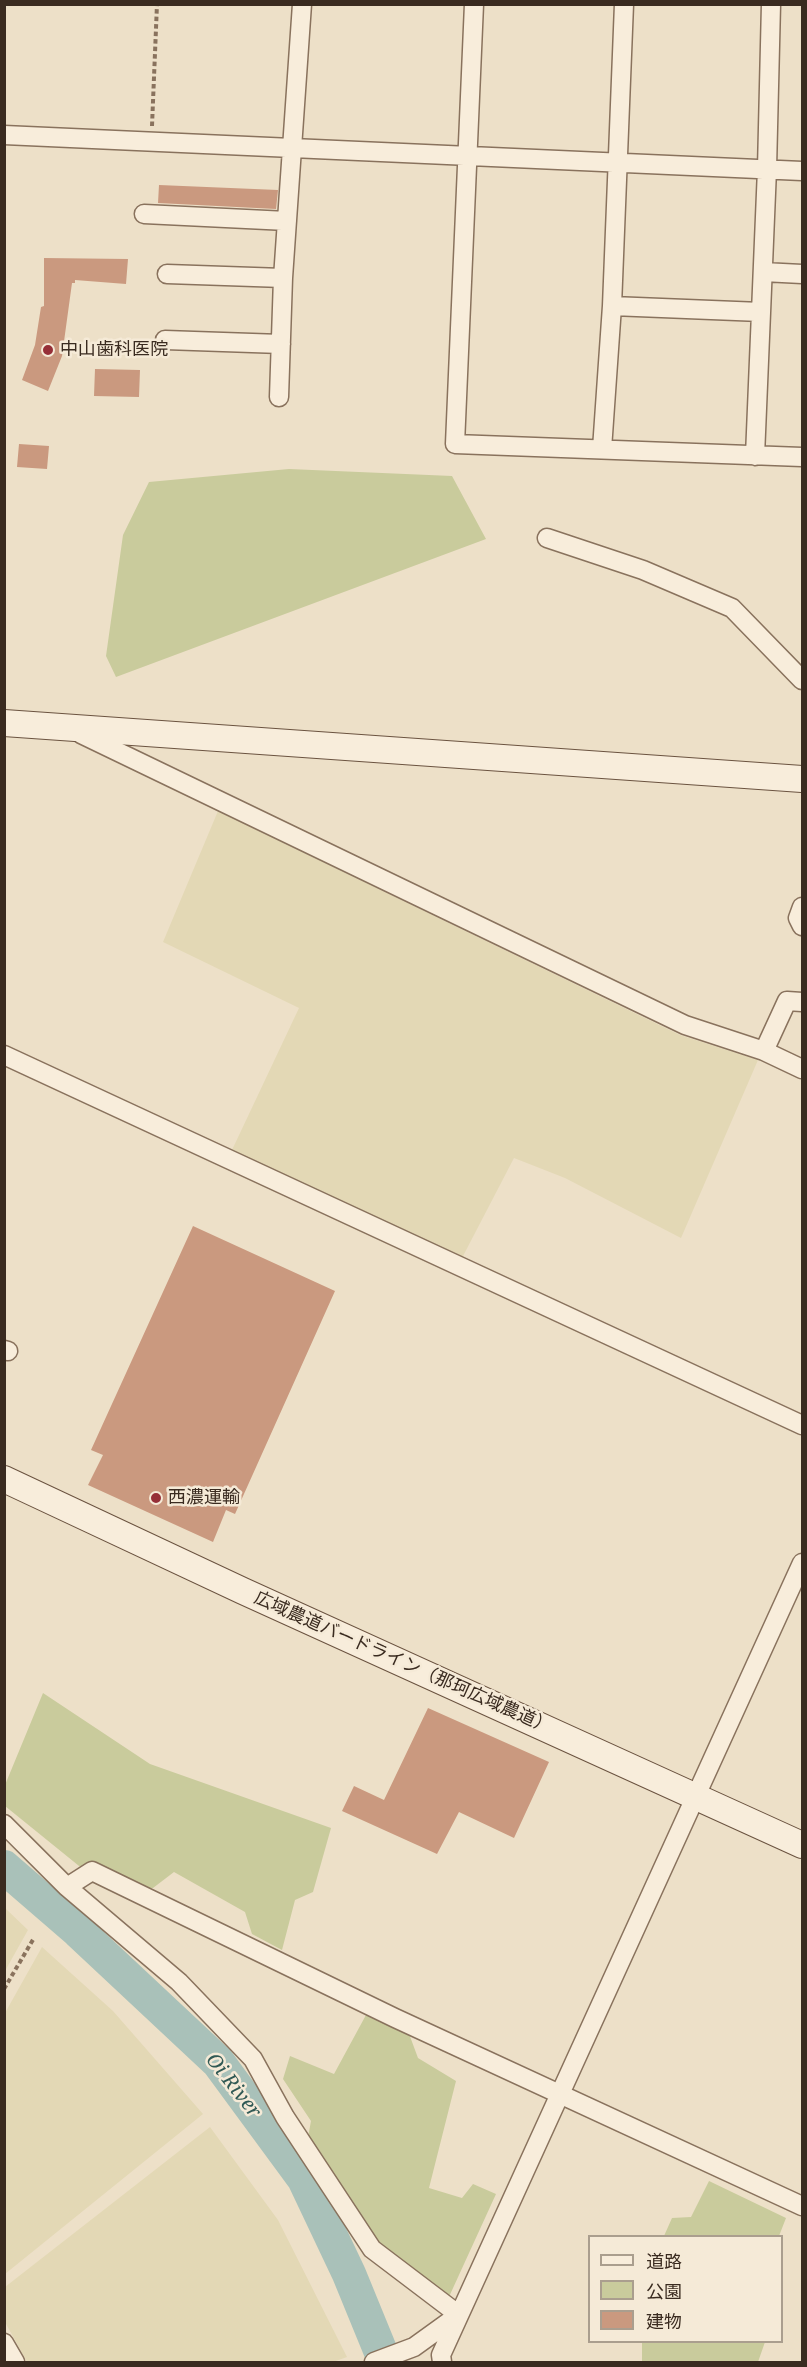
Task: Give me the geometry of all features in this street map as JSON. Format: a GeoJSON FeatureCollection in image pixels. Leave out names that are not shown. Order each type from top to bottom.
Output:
{"type":"FeatureCollection","features":[{"type":"Feature","properties":{"kind":"street"},"geometry":{"type":"LineString","coordinates":[[279,398],[283,278],[302,4]]}},
{"type":"Feature","properties":{"kind":"street"},"geometry":{"type":"LineString","coordinates":[[474,4],[455,444],[802,457]]}},
{"type":"Feature","properties":{"kind":"street"},"geometry":{"type":"LineString","coordinates":[[602,449],[612,306],[624,4]]}},
{"type":"Feature","properties":{"kind":"street"},"geometry":{"type":"LineString","coordinates":[[755,456],[767,169],[771,4]]}},
{"type":"Feature","properties":{"kind":"street"},"geometry":{"type":"LineString","coordinates":[[4,135],[802,171]]}},
{"type":"Feature","properties":{"kind":"street"},"geometry":{"type":"LineString","coordinates":[[144,214],[287,221]]}},
{"type":"Feature","properties":{"kind":"street"},"geometry":{"type":"LineString","coordinates":[[763,272],[802,274]]}},
{"type":"Feature","properties":{"kind":"street"},"geometry":{"type":"LineString","coordinates":[[167,274],[283,278]]}},
{"type":"Feature","properties":{"kind":"street"},"geometry":{"type":"LineString","coordinates":[[612,306],[761,312]]}},
{"type":"Feature","properties":{"kind":"street"},"geometry":{"type":"LineString","coordinates":[[165,340],[281,344]]}},
{"type":"Feature","properties":{"kind":"street"},"geometry":{"type":"LineString","coordinates":[[547,538],[643,570],[732,608],[802,680]]}},
{"type":"Feature","properties":{"kind":"street"},"geometry":{"type":"LineString","coordinates":[[4,723],[802,783]]}},
{"type":"Feature","properties":{"kind":"street"},"geometry":{"type":"LineString","coordinates":[[57,727],[88,736],[685,1025],[764,1051],[802,1069]]}},
{"type":"Feature","properties":{"kind":"street"},"geometry":{"type":"LineString","coordinates":[[802,907],[798,918],[802,926]]}},
{"type":"Feature","properties":{"kind":"street"},"geometry":{"type":"LineString","coordinates":[[764,1051],[787,1001],[802,1002]]}},
{"type":"Feature","properties":{"kind":"street"},"geometry":{"type":"LineString","coordinates":[[4,1055],[802,1425]]}},
{"type":"Feature","properties":{"kind":"street","name":"広域農道バードライン（那珂広域農道）"},"geometry":{"type":"LineString","coordinates":[[4,1479],[243,1591],[802,1845]]}},
{"type":"Feature","properties":{"kind":"street"},"geometry":{"type":"LineString","coordinates":[[442,2362],[441,2355],[459,2315],[802,1563]]}},
{"type":"Feature","properties":{"kind":"street"},"geometry":{"type":"LineString","coordinates":[[4,1824],[67,1887],[179,1982],[253,2059],[285,2117],[372,2249],[459,2315]]}},
{"type":"Feature","properties":{"kind":"street"},"geometry":{"type":"LineString","coordinates":[[67,1887],[92,1871],[559,2095],[802,2206]]}},
{"type":"Feature","properties":{"kind":"street"},"geometry":{"type":"LineString","coordinates":[[374,2362],[414,2347],[459,2315]]}},
{"type":"Feature","properties":{"kind":"street"},"geometry":{"type":"LineString","coordinates":[[4,2343],[15,2362]]}},
{"type":"Feature","properties":{"kind":"path"},"geometry":{"type":"LineString","coordinates":[[152,142],[157,4]]}},
{"type":"Feature","properties":{"kind":"path"},"geometry":{"type":"LineString","coordinates":[[4,1989],[34,1938]]}},
{"type":"Feature","properties":{"kind":"shaded area"},"geometry":{"type":"Polygon","coordinates":[[[218,811],[680,1035],[758,1060],[681,1238],[565,1178],[514,1158],[462,1258],[232,1150],[299,1008],[163,942],[218,811]]]}},
{"type":"Feature","properties":{"kind":"shaded area"},"geometry":{"type":"Polygon","coordinates":[[[5,1908],[28,1930],[5,1971],[5,1908]]]}},
{"type":"Feature","properties":{"kind":"shaded area"},"geometry":{"type":"Polygon","coordinates":[[[42,1947],[113,2011],[203,2114],[5,2274],[5,2013],[42,1947]]]}},
{"type":"Feature","properties":{"kind":"shaded area"},"geometry":{"type":"Polygon","coordinates":[[[210,2127],[278,2220],[347,2357],[333,2362],[27,2362],[5,2322],[5,2287],[210,2127]]]}},
{"type":"Feature","properties":{"kind":"green space"},"geometry":{"type":"Polygon","coordinates":[[[289,469],[452,476],[486,539],[116,677],[106,656],[123,535],[149,482],[289,469]]]}},
{"type":"Feature","properties":{"kind":"green space"},"geometry":{"type":"Polygon","coordinates":[[[43,1693],[150,1764],[331,1828],[313,1892],[295,1900],[282,1950],[252,1934],[245,1912],[174,1872],[153,1888],[105,1887],[5,1806],[5,1785],[43,1693]]]}},
{"type":"Feature","properties":{"kind":"green space"},"geometry":{"type":"Polygon","coordinates":[[[366,2015],[408,2031],[418,2058],[456,2081],[429,2188],[462,2198],[473,2184],[496,2194],[448,2299],[378,2245],[308,2137],[311,2121],[283,2079],[290,2056],[334,2074],[366,2015]]]}},
{"type":"Feature","properties":{"kind":"green space"},"geometry":{"type":"Polygon","coordinates":[[[709,2181],[786,2218],[779,2235],[664,2235],[672,2218],[691,2217],[709,2181]]]}},
{"type":"Feature","properties":{"kind":"green space"},"geometry":{"type":"Polygon","coordinates":[[[642,2343],[765,2343],[758,2362],[642,2362],[642,2343]]]}},
{"type":"Feature","properties":{"kind":"building"},"geometry":{"type":"Polygon","coordinates":[[[159,185],[278,190],[276,209],[158,203],[159,185]]]}},
{"type":"Feature","properties":{"kind":"building"},"geometry":{"type":"Polygon","coordinates":[[[44,258],[128,259],[126,284],[75,280],[75,283],[72,283],[62,356],[48,391],[22,380],[35,345],[41,307],[44,306],[44,258]]]}},
{"type":"Feature","properties":{"kind":"building"},"geometry":{"type":"Polygon","coordinates":[[[95,369],[140,370],[139,397],[94,396],[95,369]]]}},
{"type":"Feature","properties":{"kind":"building"},"geometry":{"type":"Polygon","coordinates":[[[19,444],[49,446],[47,469],[17,467],[19,444]]]}},
{"type":"Feature","properties":{"kind":"building"},"geometry":{"type":"Polygon","coordinates":[[[193,1226],[335,1291],[235,1514],[226,1510],[213,1542],[88,1485],[103,1455],[91,1450],[193,1226]]]}},
{"type":"Feature","properties":{"kind":"building"},"geometry":{"type":"Polygon","coordinates":[[[428,1708],[549,1762],[514,1838],[459,1812],[437,1854],[342,1811],[354,1786],[384,1800],[428,1708]]]}},
{"type":"Feature","properties":{"kind":"waterway","name":"Oi River"},"geometry":{"type":"LineString","coordinates":[[4,1867],[78,1931],[218,2062],[304,2179],[349,2274],[385,2362]]}},
{"type":"Feature","properties":{"kind":"place","name":"中山歯科医院"},"geometry":{"type":"Point","coordinates":[48,350]}},
{"type":"Feature","properties":{"kind":"place","name":"西濃運輸"},"geometry":{"type":"Point","coordinates":[156,1498]}}]}
